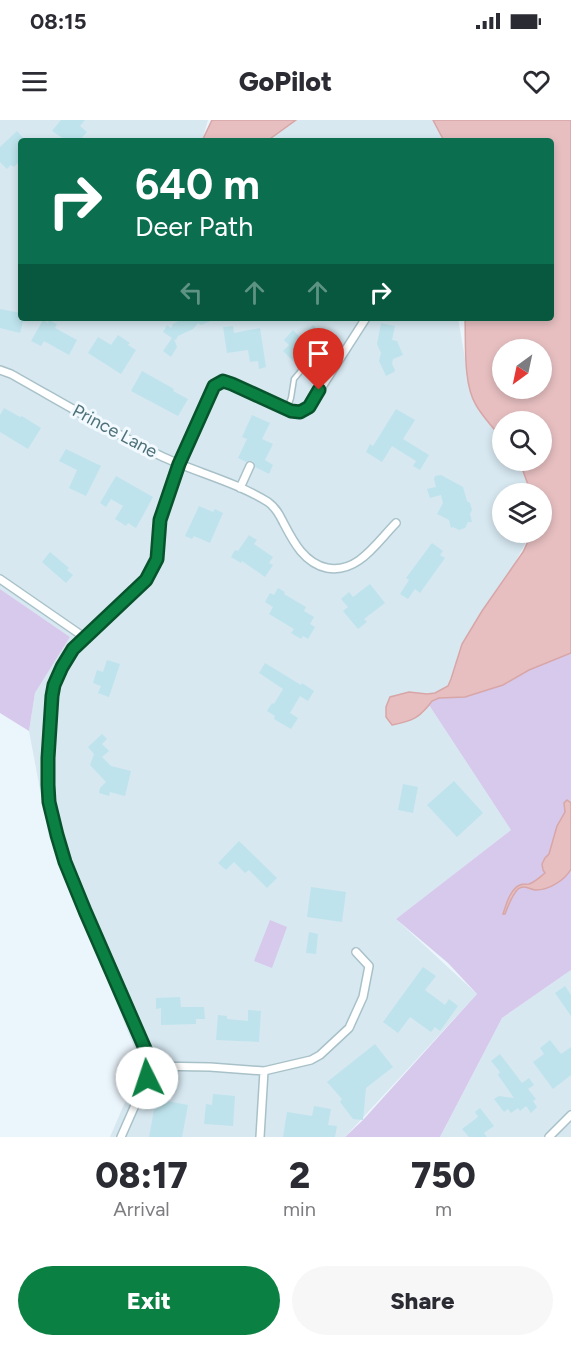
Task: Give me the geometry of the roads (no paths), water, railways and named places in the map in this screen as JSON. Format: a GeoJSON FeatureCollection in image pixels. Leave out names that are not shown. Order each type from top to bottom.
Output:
{"type":"FeatureCollection","features":[{"type":"Feature","properties":{"kind":"street"},"geometry":{"type":"LineString","coordinates":[[121,1137],[143,1090],[150,1066],[146,1051],[65,862],[57,835],[49,802],[48,758],[54,685],[73,649],[146,580],[157,559],[160,520],[179,464],[214,386],[223,381],[286,409],[300,412],[309,407],[364,321]]}},
{"type":"Feature","properties":{"kind":"street","name":"Prince Lane"},"geometry":{"type":"LineString","coordinates":[[0,370],[122,436],[179,464],[240,488],[269,503],[276,508],[301,552],[313,562],[329,568],[350,565],[362,559],[396,523]]}},
{"type":"Feature","properties":{"kind":"street"},"geometry":{"type":"LineString","coordinates":[[240,488],[250,466]]}},
{"type":"Feature","properties":{"kind":"street"},"geometry":{"type":"LineString","coordinates":[[0,579],[84,637]]}},
{"type":"Feature","properties":{"kind":"street"},"geometry":{"type":"LineString","coordinates":[[150,1066],[264,1071],[311,1060],[349,1028],[363,997],[369,966],[357,952]]}},
{"type":"Feature","properties":{"kind":"street"},"geometry":{"type":"LineString","coordinates":[[260,1137],[264,1071]]}},
{"type":"Feature","properties":{"kind":"street"},"geometry":{"type":"LineString","coordinates":[[549,1137],[571,1115]]}},
{"type":"Feature","properties":{"kind":"lane"},"geometry":{"type":"LineString","coordinates":[[286,409],[291,398],[294,380],[310,360],[323,349],[341,356]]}}]}
